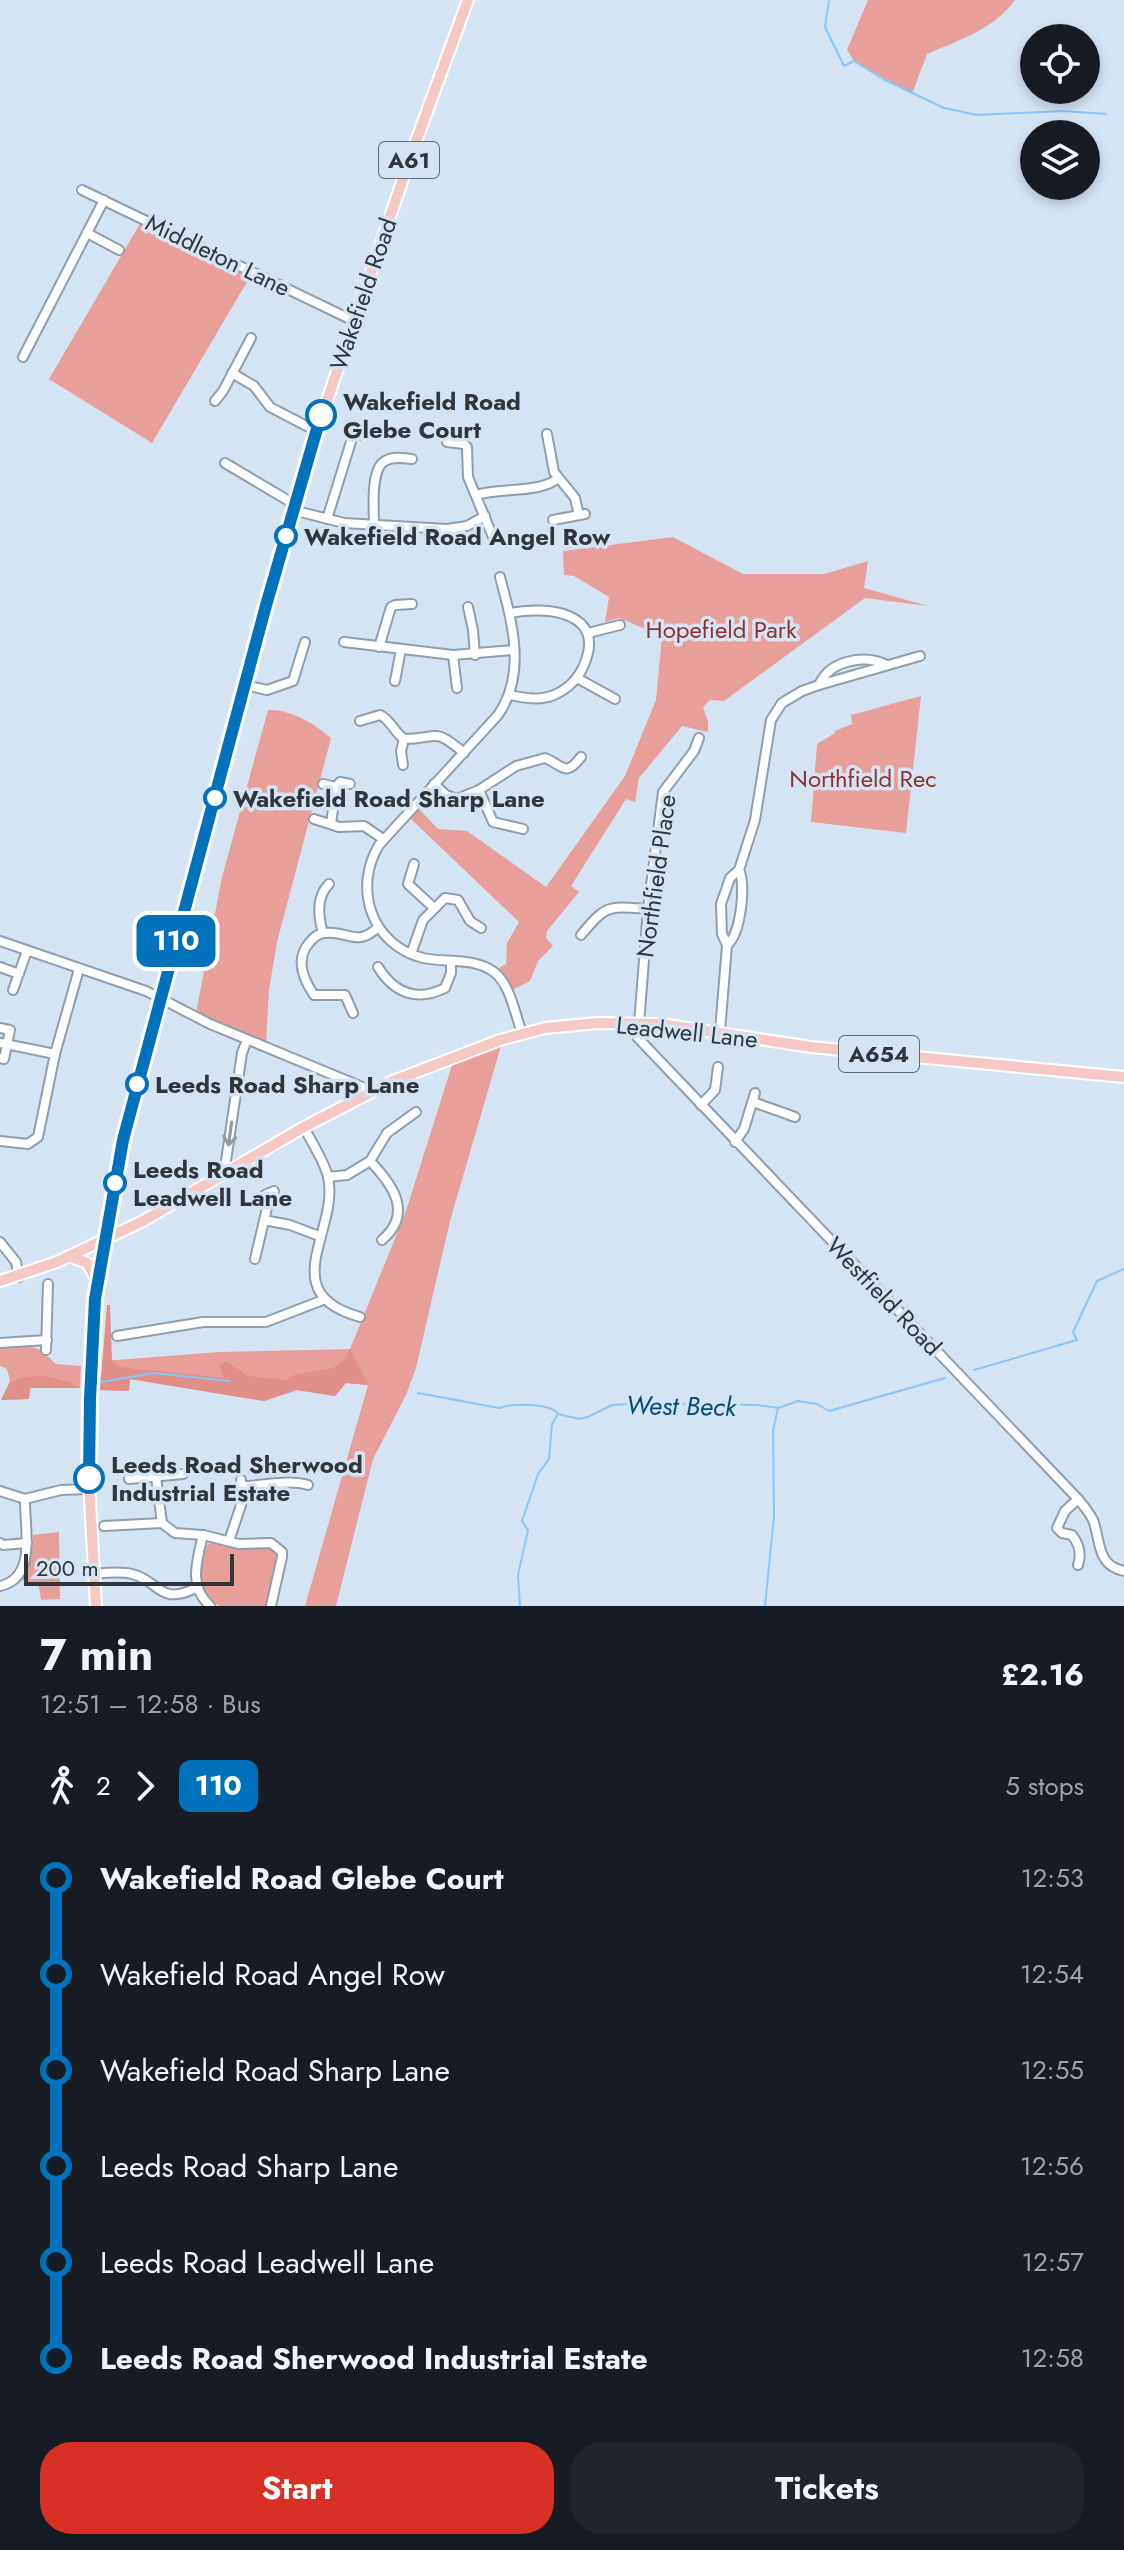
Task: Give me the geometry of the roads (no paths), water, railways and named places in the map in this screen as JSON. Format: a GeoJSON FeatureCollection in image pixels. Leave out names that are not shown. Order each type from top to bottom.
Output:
{"type":"FeatureCollection","features":[{"type":"Feature","properties":{"kind":"main road","name":"Wakefield Road"},"geometry":{"type":"LineString","coordinates":[[245,685],[316,431],[468,0]]}},
{"type":"Feature","properties":{"kind":"main road","name":"A61"},"geometry":{"type":"LineString","coordinates":[[96,1606],[89,1489],[90,1399],[98,1282],[123,1140],[245,685]]}},
{"type":"Feature","properties":{"kind":"main road","name":"Leadwell Lane"},"geometry":{"type":"LineString","coordinates":[[105,1239],[372,1091],[430,1065],[522,1033],[569,1025],[637,1023],[720,1031],[811,1047],[1124,1077]]}},
{"type":"Feature","properties":{"kind":"main road"},"geometry":{"type":"LineString","coordinates":[[110,1210],[119,1221],[134,1225]]}},
{"type":"Feature","properties":{"kind":"main road","name":"A654"},"geometry":{"type":"LineString","coordinates":[[0,1281],[19,1277],[105,1239]]}},
{"type":"Feature","properties":{"kind":"main road"},"geometry":{"type":"LineString","coordinates":[[69,1256],[87,1263],[98,1282]]}},
{"type":"Feature","properties":{"kind":"street","name":"Middleton Lane"},"geometry":{"type":"LineString","coordinates":[[82,190],[354,321]]}},
{"type":"Feature","properties":{"kind":"street"},"geometry":{"type":"LineString","coordinates":[[23,357],[104,200]]}},
{"type":"Feature","properties":{"kind":"street","name":"Middleton Lane"},"geometry":{"type":"LineString","coordinates":[[87,233],[119,250]]}},
{"type":"Feature","properties":{"kind":"street"},"geometry":{"type":"LineString","coordinates":[[212,403],[249,354],[251,338]]}},
{"type":"Feature","properties":{"kind":"street"},"geometry":{"type":"LineString","coordinates":[[232,373],[254,386],[270,407],[316,431]]}},
{"type":"Feature","properties":{"kind":"street"},"geometry":{"type":"LineString","coordinates":[[327,519],[354,432],[363,435]]}},
{"type":"Feature","properties":{"kind":"street"},"geometry":{"type":"LineString","coordinates":[[547,434],[551,463],[582,514],[553,520]]}},
{"type":"Feature","properties":{"kind":"street"},"geometry":{"type":"LineString","coordinates":[[447,442],[457,442],[467,447],[479,444]]}},
{"type":"Feature","properties":{"kind":"street"},"geometry":{"type":"LineString","coordinates":[[467,447],[468,477],[493,537]]}},
{"type":"Feature","properties":{"kind":"street"},"geometry":{"type":"LineString","coordinates":[[374,525],[374,486],[383,461],[378,451]]}},
{"type":"Feature","properties":{"kind":"street"},"geometry":{"type":"LineString","coordinates":[[539,452],[550,451]]}},
{"type":"Feature","properties":{"kind":"street"},"geometry":{"type":"LineString","coordinates":[[383,461],[412,459]]}},
{"type":"Feature","properties":{"kind":"street"},"geometry":{"type":"LineString","coordinates":[[225,463],[294,507],[327,519],[374,525],[459,529],[485,516]]}},
{"type":"Feature","properties":{"kind":"street"},"geometry":{"type":"LineString","coordinates":[[476,495],[492,490],[545,485],[558,478]]}},
{"type":"Feature","properties":{"kind":"street"},"geometry":{"type":"LineString","coordinates":[[500,577],[510,613],[514,650],[515,668],[510,695],[498,715],[383,839],[369,864],[366,883],[367,901],[378,927],[390,940],[411,954],[482,965],[498,975],[504,983],[522,1033]]}},
{"type":"Feature","properties":{"kind":"street"},"geometry":{"type":"LineString","coordinates":[[379,647],[391,607],[412,604]]}},
{"type":"Feature","properties":{"kind":"street"},"geometry":{"type":"LineString","coordinates":[[468,607],[475,655]]}},
{"type":"Feature","properties":{"kind":"street"},"geometry":{"type":"LineString","coordinates":[[510,613],[551,610],[576,620],[588,633],[588,655],[577,678],[553,696],[510,695]]}},
{"type":"Feature","properties":{"kind":"street"},"geometry":{"type":"LineString","coordinates":[[588,633],[620,625]]}},
{"type":"Feature","properties":{"kind":"street"},"geometry":{"type":"LineString","coordinates":[[245,685],[267,690],[293,681],[305,642]]}},
{"type":"Feature","properties":{"kind":"street"},"geometry":{"type":"LineString","coordinates":[[344,642],[453,655],[514,650]]}},
{"type":"Feature","properties":{"kind":"street"},"geometry":{"type":"LineString","coordinates":[[395,681],[401,649]]}},
{"type":"Feature","properties":{"kind":"street"},"geometry":{"type":"LineString","coordinates":[[453,655],[457,688]]}},
{"type":"Feature","properties":{"kind":"street"},"geometry":{"type":"LineString","coordinates":[[727,945],[722,934],[721,904],[730,878],[739,870],[755,820],[771,720],[782,703],[819,685],[920,656]]}},
{"type":"Feature","properties":{"kind":"street"},"geometry":{"type":"LineString","coordinates":[[819,685],[823,676],[848,661],[873,660],[887,665]]}},
{"type":"Feature","properties":{"kind":"street"},"geometry":{"type":"LineString","coordinates":[[577,678],[615,699]]}},
{"type":"Feature","properties":{"kind":"street"},"geometry":{"type":"LineString","coordinates":[[360,721],[380,715],[404,739],[435,734],[464,753]]}},
{"type":"Feature","properties":{"kind":"street","name":"Northfield Place"},"geometry":{"type":"LineString","coordinates":[[637,1023],[663,792],[694,751],[699,738]]}},
{"type":"Feature","properties":{"kind":"street"},"geometry":{"type":"LineString","coordinates":[[403,765],[401,751],[404,739]]}},
{"type":"Feature","properties":{"kind":"street"},"geometry":{"type":"LineString","coordinates":[[434,784],[446,795],[457,799],[479,790],[504,767],[545,758],[559,767],[572,768],[581,757]]}},
{"type":"Feature","properties":{"kind":"street"},"geometry":{"type":"LineString","coordinates":[[323,784],[344,782],[331,824]]}},
{"type":"Feature","properties":{"kind":"street"},"geometry":{"type":"LineString","coordinates":[[479,790],[493,822],[523,829]]}},
{"type":"Feature","properties":{"kind":"street"},"geometry":{"type":"LineString","coordinates":[[314,819],[349,828],[364,826],[383,839]]}},
{"type":"Feature","properties":{"kind":"street"},"geometry":{"type":"LineString","coordinates":[[414,864],[408,884],[434,908]]}},
{"type":"Feature","properties":{"kind":"street"},"geometry":{"type":"LineString","coordinates":[[720,1031],[727,945],[735,933],[740,909],[743,882],[739,870]]}},
{"type":"Feature","properties":{"kind":"street"},"geometry":{"type":"LineString","coordinates":[[315,883],[326,887],[319,912],[323,933]]}},
{"type":"Feature","properties":{"kind":"street"},"geometry":{"type":"LineString","coordinates":[[411,954],[420,926],[445,898],[458,900],[470,921],[481,928]]}},
{"type":"Feature","properties":{"kind":"street"},"geometry":{"type":"LineString","coordinates":[[581,935],[608,908],[648,909]]}},
{"type":"Feature","properties":{"kind":"street"},"geometry":{"type":"LineString","coordinates":[[353,1013],[345,995],[338,993],[318,997],[304,979],[301,969],[303,952],[323,933],[355,938],[364,937],[378,927]]}},
{"type":"Feature","properties":{"kind":"street"},"geometry":{"type":"LineString","coordinates":[[0,941],[160,997],[195,1017],[372,1091]]}},
{"type":"Feature","properties":{"kind":"street"},"geometry":{"type":"LineString","coordinates":[[13,990],[27,951]]}},
{"type":"Feature","properties":{"kind":"street"},"geometry":{"type":"LineString","coordinates":[[378,967],[381,980],[412,996],[445,988],[451,973],[451,961]]}},
{"type":"Feature","properties":{"kind":"street"},"geometry":{"type":"LineString","coordinates":[[0,967],[19,974]]}},
{"type":"Feature","properties":{"kind":"street"},"geometry":{"type":"LineString","coordinates":[[0,1141],[28,1144],[38,1137],[55,1054],[79,969]]}},
{"type":"Feature","properties":{"kind":"street","name":"Westfield Road"},"geometry":{"type":"LineString","coordinates":[[637,1023],[637,1037],[1078,1499],[1092,1518],[1101,1554],[1109,1566],[1124,1571]]}},
{"type":"Feature","properties":{"kind":"street"},"geometry":{"type":"LineString","coordinates":[[0,1028],[10,1030],[4,1043],[4,1059],[0,1058]]}},
{"type":"Feature","properties":{"kind":"street"},"geometry":{"type":"LineString","coordinates":[[224,1174],[242,1053],[247,1040]]}},
{"type":"Feature","properties":{"kind":"street"},"geometry":{"type":"LineString","coordinates":[[4,1043],[55,1054]]}},
{"type":"Feature","properties":{"kind":"street"},"geometry":{"type":"LineString","coordinates":[[701,1105],[715,1090],[718,1067]]}},
{"type":"Feature","properties":{"kind":"street"},"geometry":{"type":"LineString","coordinates":[[735,1142],[744,1129],[754,1097],[795,1117]]}},
{"type":"Feature","properties":{"kind":"street"},"geometry":{"type":"LineString","coordinates":[[328,1177],[347,1175],[370,1161],[387,1133],[416,1112]]}},
{"type":"Feature","properties":{"kind":"street"},"geometry":{"type":"LineString","coordinates":[[304,1127],[328,1177],[328,1211],[319,1236],[315,1263],[317,1282],[323,1300],[360,1317]]}},
{"type":"Feature","properties":{"kind":"street"},"geometry":{"type":"LineString","coordinates":[[370,1161],[399,1203],[394,1225],[382,1240]]}},
{"type":"Feature","properties":{"kind":"street"},"geometry":{"type":"LineString","coordinates":[[255,1259],[264,1220],[265,1195],[274,1191]]}},
{"type":"Feature","properties":{"kind":"street"},"geometry":{"type":"LineString","coordinates":[[264,1220],[290,1225],[319,1236]]}},
{"type":"Feature","properties":{"kind":"street"},"geometry":{"type":"LineString","coordinates":[[0,1242],[16,1262],[19,1277]]}},
{"type":"Feature","properties":{"kind":"street"},"geometry":{"type":"LineString","coordinates":[[0,1343],[46,1345],[48,1284]]}},
{"type":"Feature","properties":{"kind":"street"},"geometry":{"type":"LineString","coordinates":[[117,1336],[203,1322],[266,1322],[323,1300]]}},
{"type":"Feature","properties":{"kind":"street"},"geometry":{"type":"LineString","coordinates":[[129,1479],[183,1474]]}},
{"type":"Feature","properties":{"kind":"street"},"geometry":{"type":"LineString","coordinates":[[156,1477],[162,1523]]}},
{"type":"Feature","properties":{"kind":"street"},"geometry":{"type":"LineString","coordinates":[[229,1541],[238,1517],[241,1483],[265,1486],[291,1482],[308,1485]]}},
{"type":"Feature","properties":{"kind":"street"},"geometry":{"type":"LineString","coordinates":[[0,1491],[25,1499],[61,1490],[89,1489]]}},
{"type":"Feature","properties":{"kind":"street"},"geometry":{"type":"LineString","coordinates":[[0,1586],[16,1578],[23,1563],[27,1543],[25,1499]]}},
{"type":"Feature","properties":{"kind":"street"},"geometry":{"type":"LineString","coordinates":[[1078,1499],[1065,1511],[1057,1528],[1062,1533],[1072,1535],[1078,1542],[1081,1556],[1078,1565]]}},
{"type":"Feature","properties":{"kind":"street"},"geometry":{"type":"LineString","coordinates":[[104,1526],[162,1523],[175,1533],[203,1535],[244,1544],[271,1543],[282,1552]]}},
{"type":"Feature","properties":{"kind":"street"},"geometry":{"type":"LineString","coordinates":[[203,1535],[195,1574],[196,1588],[210,1606]]}},
{"type":"Feature","properties":{"kind":"street"},"geometry":{"type":"LineString","coordinates":[[0,1543],[27,1543]]}},
{"type":"Feature","properties":{"kind":"street"},"geometry":{"type":"LineString","coordinates":[[271,1606],[282,1552],[288,1543]]}},
{"type":"Feature","properties":{"kind":"street"},"geometry":{"type":"LineString","coordinates":[[93,1574],[133,1574],[160,1593],[171,1595],[196,1588]]}},
{"type":"Feature","properties":{"kind":"waterway"},"geometry":{"type":"LineString","coordinates":[[829,0],[825,27],[844,66],[854,61],[883,79],[944,108],[977,115],[1063,111],[1106,114]]}},
{"type":"Feature","properties":{"kind":"waterway","name":"West Beck"},"geometry":{"type":"LineString","coordinates":[[974,1370],[1077,1340],[1073,1332],[1097,1281],[1124,1269]]}},
{"type":"Feature","properties":{"kind":"waterway"},"geometry":{"type":"LineString","coordinates":[[101,1382],[154,1373],[229,1381]]}},
{"type":"Feature","properties":{"kind":"waterway","name":"West Beck"},"geometry":{"type":"LineString","coordinates":[[418,1393],[499,1408],[540,1406],[579,1419],[612,1405],[643,1403],[778,1408],[798,1401],[817,1404],[829,1411],[945,1378]]}},
{"type":"Feature","properties":{"kind":"waterway"},"geometry":{"type":"LineString","coordinates":[[765,1606],[774,1516],[773,1431],[778,1408]]}},
{"type":"Feature","properties":{"kind":"waterway"},"geometry":{"type":"LineString","coordinates":[[520,1606],[518,1575],[528,1530],[522,1521],[538,1474],[549,1459],[552,1424],[558,1414]]}},
{"type":"Feature","properties":{"kind":"place","name":"Wakefield Road Glebe Court"},"geometry":{"type":"Point","coordinates":[321,415]}},
{"type":"Feature","properties":{"kind":"place","name":"Wakefield Road Angel Row"},"geometry":{"type":"Point","coordinates":[286,536]}},
{"type":"Feature","properties":{"kind":"place","name":"Wakefield Road Sharp Lane"},"geometry":{"type":"Point","coordinates":[215,798]}},
{"type":"Feature","properties":{"kind":"place","name":"Leeds Road Sharp Lane"},"geometry":{"type":"Point","coordinates":[137,1084]}},
{"type":"Feature","properties":{"kind":"place","name":"Leeds Road Leadwell Lane"},"geometry":{"type":"Point","coordinates":[115,1183]}},
{"type":"Feature","properties":{"kind":"place","name":"Leeds Road Sherwood Industrial Estate"},"geometry":{"type":"Point","coordinates":[89,1478]}},
{"type":"Feature","properties":{"kind":"park label","name":"Hopefield Park"},"geometry":{"type":"Point","coordinates":[721,629]}},
{"type":"Feature","properties":{"kind":"park label","name":"Northfield Rec"},"geometry":{"type":"Point","coordinates":[863,778]}}]}
